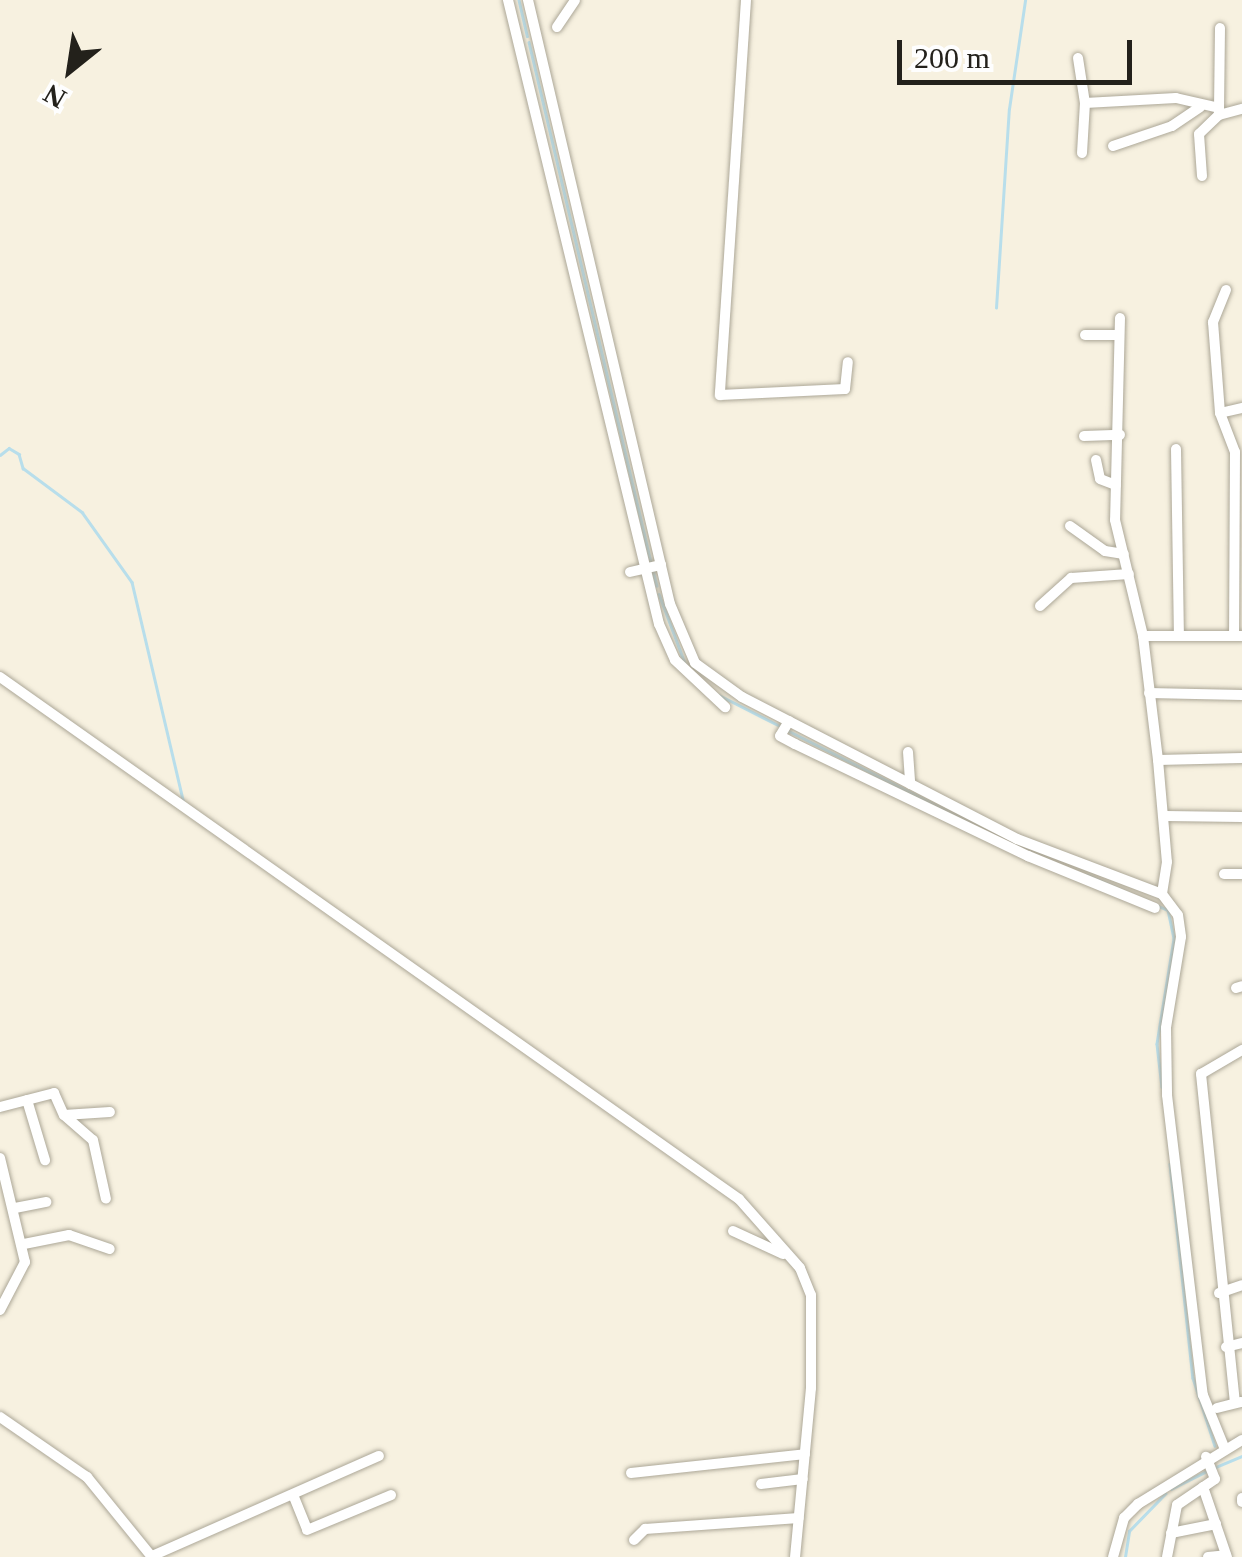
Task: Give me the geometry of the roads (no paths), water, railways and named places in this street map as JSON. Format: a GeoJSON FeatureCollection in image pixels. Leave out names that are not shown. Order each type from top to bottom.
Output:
{"type":"FeatureCollection","features":[{"type":"Feature","properties":{"kind":"street"},"geometry":{"type":"LineString","coordinates":[[508,0],[650,592],[675,660],[724,707]]}},
{"type":"Feature","properties":{"kind":"street"},"geometry":{"type":"LineString","coordinates":[[528,0],[666,588],[679,632],[700,669],[788,721],[1038,848],[1162,894]]}},
{"type":"Feature","properties":{"kind":"street"},"geometry":{"type":"LineString","coordinates":[[746,0],[720,395],[840,390],[848,386],[848,362]]}},
{"type":"Feature","properties":{"kind":"street"},"geometry":{"type":"LineString","coordinates":[[557,28],[570,3]]}},
{"type":"Feature","properties":{"kind":"street"},"geometry":{"type":"LineString","coordinates":[[1202,176],[1198,134],[1219,112],[1220,28]]}},
{"type":"Feature","properties":{"kind":"street"},"geometry":{"type":"LineString","coordinates":[[520,41],[537,38]]}},
{"type":"Feature","properties":{"kind":"street"},"geometry":{"type":"LineString","coordinates":[[1078,58],[1085,103],[1082,153]]}},
{"type":"Feature","properties":{"kind":"street"},"geometry":{"type":"LineString","coordinates":[[1085,103],[1176,98],[1219,112],[1242,109]]}},
{"type":"Feature","properties":{"kind":"street"},"geometry":{"type":"LineString","coordinates":[[1112,146],[1172,126],[1200,106]]}},
{"type":"Feature","properties":{"kind":"street"},"geometry":{"type":"LineString","coordinates":[[1142,636],[1238,636],[1236,452],[1220,413],[1214,322],[1226,290]]}},
{"type":"Feature","properties":{"kind":"street"},"geometry":{"type":"LineString","coordinates":[[1120,318],[1116,335],[1120,435],[1115,520],[1142,636],[1158,760],[1164,816],[1162,894],[1182,930],[1166,1028],[1167,1095],[1203,1395],[1224,1447]]}},
{"type":"Feature","properties":{"kind":"street"},"geometry":{"type":"LineString","coordinates":[[1085,335],[1116,335]]}},
{"type":"Feature","properties":{"kind":"street"},"geometry":{"type":"LineString","coordinates":[[1220,413],[1242,408]]}},
{"type":"Feature","properties":{"kind":"street"},"geometry":{"type":"LineString","coordinates":[[1084,436],[1120,435]]}},
{"type":"Feature","properties":{"kind":"street"},"geometry":{"type":"LineString","coordinates":[[1176,449],[1179,636]]}},
{"type":"Feature","properties":{"kind":"street"},"geometry":{"type":"LineString","coordinates":[[1096,460],[1100,479],[1116,486]]}},
{"type":"Feature","properties":{"kind":"street"},"geometry":{"type":"LineString","coordinates":[[1070,526],[1105,552],[1124,554]]}},
{"type":"Feature","properties":{"kind":"street"},"geometry":{"type":"LineString","coordinates":[[630,572],[661,565]]}},
{"type":"Feature","properties":{"kind":"street"},"geometry":{"type":"LineString","coordinates":[[1040,606],[1071,578],[1130,574]]}},
{"type":"Feature","properties":{"kind":"street"},"geometry":{"type":"LineString","coordinates":[[650,592],[666,588]]}},
{"type":"Feature","properties":{"kind":"street"},"geometry":{"type":"LineString","coordinates":[[0,677],[740,1199],[808,1283],[813,1312],[795,1557]]}},
{"type":"Feature","properties":{"kind":"street"},"geometry":{"type":"LineString","coordinates":[[1149,693],[1242,695]]}},
{"type":"Feature","properties":{"kind":"street"},"geometry":{"type":"LineString","coordinates":[[788,721],[780,736],[794,744],[1016,851],[1155,908]]}},
{"type":"Feature","properties":{"kind":"street"},"geometry":{"type":"LineString","coordinates":[[908,752],[910,784]]}},
{"type":"Feature","properties":{"kind":"street"},"geometry":{"type":"LineString","coordinates":[[1158,760],[1242,758]]}},
{"type":"Feature","properties":{"kind":"street"},"geometry":{"type":"LineString","coordinates":[[1164,816],[1242,816]]}},
{"type":"Feature","properties":{"kind":"street"},"geometry":{"type":"LineString","coordinates":[[1224,874],[1242,874]]}},
{"type":"Feature","properties":{"kind":"street"},"geometry":{"type":"LineString","coordinates":[[1217,1408],[1239,1402],[1226,1347],[1202,1074],[1242,1050]]}},
{"type":"Feature","properties":{"kind":"street"},"geometry":{"type":"LineString","coordinates":[[0,1108],[54,1094],[64,1115],[95,1145],[106,1199]]}},
{"type":"Feature","properties":{"kind":"street"},"geometry":{"type":"LineString","coordinates":[[27,1100],[45,1160]]}},
{"type":"Feature","properties":{"kind":"street"},"geometry":{"type":"LineString","coordinates":[[64,1115],[110,1112]]}},
{"type":"Feature","properties":{"kind":"street"},"geometry":{"type":"LineString","coordinates":[[0,1158],[24,1244],[24,1269],[0,1310]]}},
{"type":"Feature","properties":{"kind":"street"},"geometry":{"type":"LineString","coordinates":[[15,1208],[46,1202]]}},
{"type":"Feature","properties":{"kind":"street"},"geometry":{"type":"LineString","coordinates":[[734,1231],[792,1259]]}},
{"type":"Feature","properties":{"kind":"street"},"geometry":{"type":"LineString","coordinates":[[24,1244],[69,1235],[110,1250]]}},
{"type":"Feature","properties":{"kind":"street"},"geometry":{"type":"LineString","coordinates":[[1220,1293],[1242,1285]]}},
{"type":"Feature","properties":{"kind":"street"},"geometry":{"type":"LineString","coordinates":[[1226,1347],[1242,1343]]}},
{"type":"Feature","properties":{"kind":"street"},"geometry":{"type":"LineString","coordinates":[[0,1417],[88,1477],[152,1557],[379,1456]]}},
{"type":"Feature","properties":{"kind":"street"},"geometry":{"type":"LineString","coordinates":[[1113,1557],[1124,1518],[1224,1447],[1242,1440]]}},
{"type":"Feature","properties":{"kind":"street"},"geometry":{"type":"LineString","coordinates":[[631,1473],[804,1454]]}},
{"type":"Feature","properties":{"kind":"street"},"geometry":{"type":"LineString","coordinates":[[1167,1557],[1177,1505],[1214,1476],[1207,1460]]}},
{"type":"Feature","properties":{"kind":"street"},"geometry":{"type":"LineString","coordinates":[[762,1484],[803,1479]]}},
{"type":"Feature","properties":{"kind":"street"},"geometry":{"type":"LineString","coordinates":[[1202,1486],[1226,1556],[1208,1557]]}},
{"type":"Feature","properties":{"kind":"street"},"geometry":{"type":"LineString","coordinates":[[294,1497],[307,1530],[391,1495]]}},
{"type":"Feature","properties":{"kind":"street"},"geometry":{"type":"LineString","coordinates":[[634,1540],[644,1529],[798,1518]]}},
{"type":"Feature","properties":{"kind":"street"},"geometry":{"type":"LineString","coordinates":[[1171,1533],[1216,1524]]}},
{"type":"Feature","properties":{"kind":"waterway"},"geometry":{"type":"LineString","coordinates":[[519,0],[527,36]]}},
{"type":"Feature","properties":{"kind":"waterway"},"geometry":{"type":"LineString","coordinates":[[996,308],[1009,109],[1025,0]]}},
{"type":"Feature","properties":{"kind":"waterway"},"geometry":{"type":"LineString","coordinates":[[529,42],[651,562]]}},
{"type":"Feature","properties":{"kind":"waterway"},"geometry":{"type":"LineString","coordinates":[[0,455],[9,448],[19,454],[23,468],[82,512],[132,582],[184,803]]}},
{"type":"Feature","properties":{"kind":"waterway"},"geometry":{"type":"LineString","coordinates":[[653,570],[657,586]]}},
{"type":"Feature","properties":{"kind":"waterway"},"geometry":{"type":"LineString","coordinates":[[659,594],[685,663]]}},
{"type":"Feature","properties":{"kind":"waterway"},"geometry":{"type":"LineString","coordinates":[[719,695],[780,726]]}},
{"type":"Feature","properties":{"kind":"waterway"},"geometry":{"type":"LineString","coordinates":[[789,731],[971,823]]}},
{"type":"Feature","properties":{"kind":"waterway"},"geometry":{"type":"LineString","coordinates":[[1087,875],[1168,910],[1174,939],[1157,1044],[1162,1087]]}},
{"type":"Feature","properties":{"kind":"waterway"},"geometry":{"type":"LineString","coordinates":[[1170,1164],[1193,1378],[1215,1446]]}},
{"type":"Feature","properties":{"kind":"waterway"},"geometry":{"type":"LineString","coordinates":[[1216,1467],[1242,1456]]}},
{"type":"Feature","properties":{"kind":"waterway"},"geometry":{"type":"LineString","coordinates":[[1171,1489],[1209,1470]]}},
{"type":"Feature","properties":{"kind":"waterway"},"geometry":{"type":"LineString","coordinates":[[1125,1557],[1129,1531],[1165,1494]]}}]}
